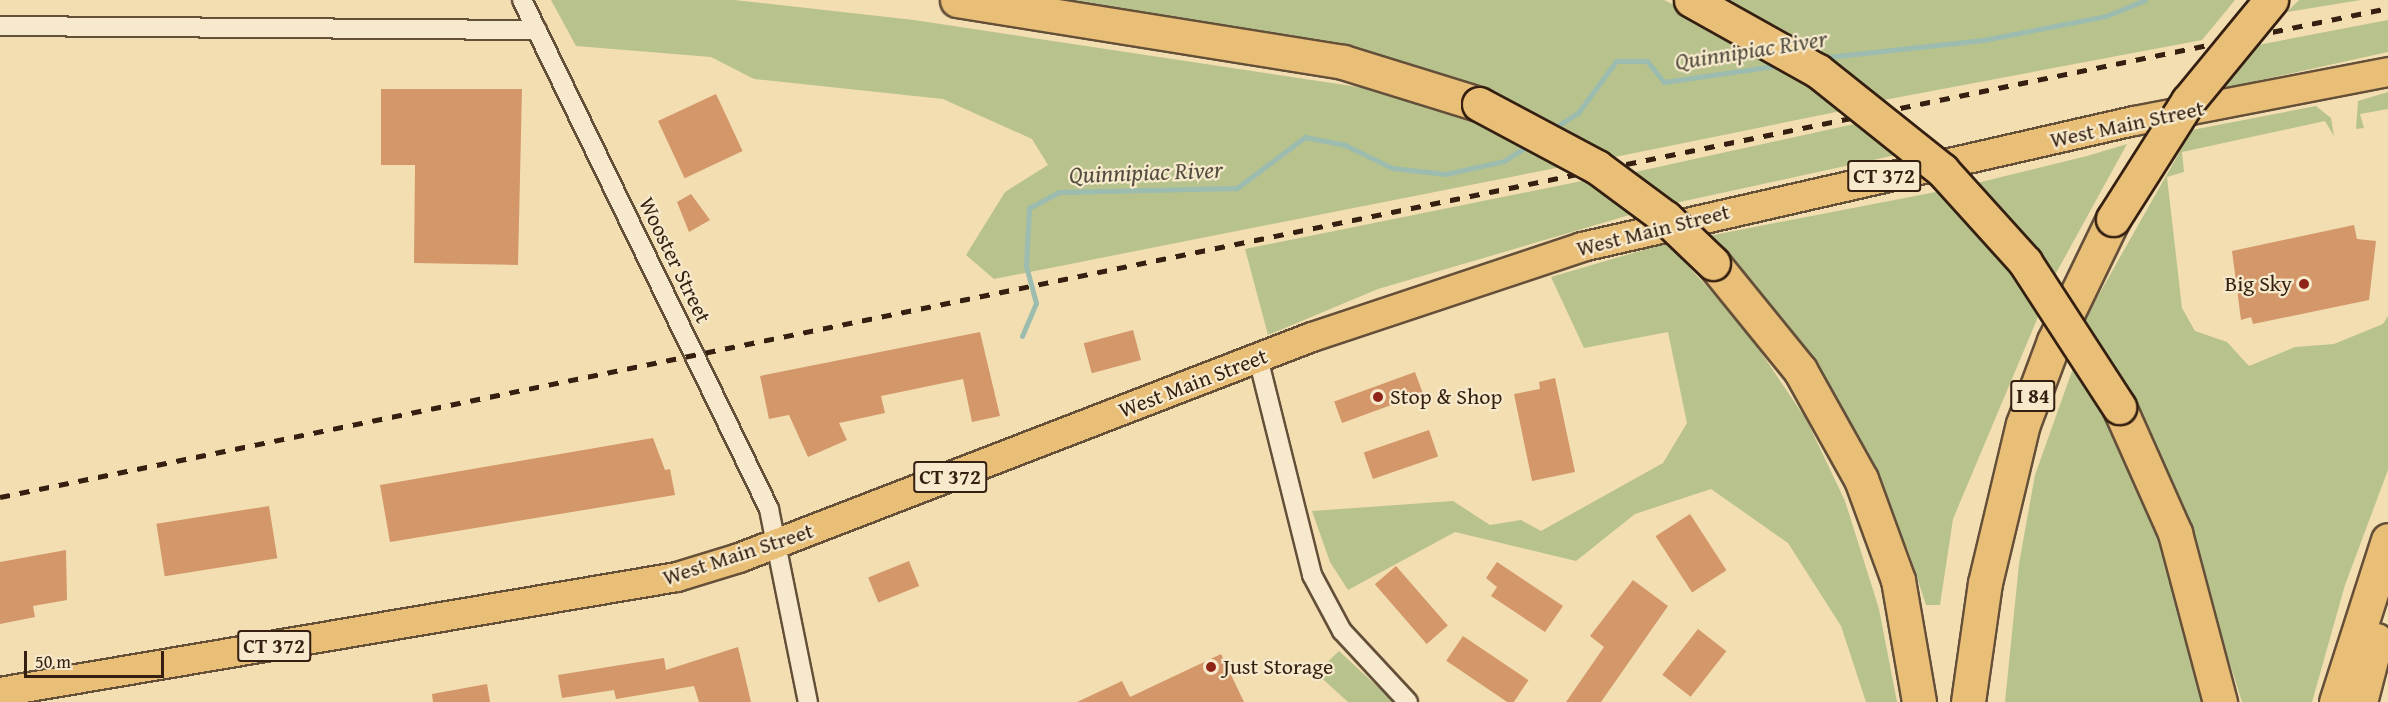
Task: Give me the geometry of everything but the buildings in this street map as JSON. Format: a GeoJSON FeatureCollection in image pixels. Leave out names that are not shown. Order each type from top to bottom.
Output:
{"type":"FeatureCollection","features":[{"type":"Feature","properties":{"kind":"highway"},"geometry":{"type":"LineString","coordinates":[[957,0],[1343,62],[1479,104],[1597,167],[1713,263],[1800,370],[1861,479],[1898,580],[1919,702]]}},
{"type":"Feature","properties":{"kind":"highway"},"geometry":{"type":"LineString","coordinates":[[1691,0],[1818,71],[1942,170],[2037,278],[2119,407],[2175,534],[2220,702]]}},
{"type":"Feature","properties":{"kind":"highway","name":"I 84"},"geometry":{"type":"LineString","coordinates":[[1968,702],[1985,584],[2023,424],[2054,341],[2113,219],[2188,101],[2271,0]]}},
{"type":"Feature","properties":{"kind":"highway"},"geometry":{"type":"LineString","coordinates":[[2336,702],[2388,540]]}},
{"type":"Feature","properties":{"kind":"highway"},"geometry":{"type":"LineString","coordinates":[[2361,702],[2388,586]]}},
{"type":"Feature","properties":{"kind":"main road","name":"West Main Street"},"geometry":{"type":"LineString","coordinates":[[0,692],[631,587],[779,543],[1258,358],[1482,277],[1686,220],[2388,72]]}},
{"type":"Feature","properties":{"kind":"street","name":"Wooster Street"},"geometry":{"type":"LineString","coordinates":[[522,0],[764,499],[779,543],[779,575],[808,702]]}},
{"type":"Feature","properties":{"kind":"street"},"geometry":{"type":"LineString","coordinates":[[0,26],[537,30]]}},
{"type":"Feature","properties":{"kind":"street"},"geometry":{"type":"LineString","coordinates":[[1258,358],[1312,574],[1342,631],[1408,702]]}},
{"type":"Feature","properties":{"kind":"green space"},"geometry":{"type":"Polygon","coordinates":[[[551,0],[734,0],[914,20],[1365,88],[1473,119],[1566,166],[994,279],[966,255],[1005,192],[1048,165],[1032,139],[943,99],[754,79],[711,57],[576,46],[551,0]]]}},
{"type":"Feature","properties":{"kind":"green space"},"geometry":{"type":"Polygon","coordinates":[[[1050,0],[1664,0],[1729,31],[1851,109],[1605,159],[1550,126],[1050,0]]]}},
{"type":"Feature","properties":{"kind":"green space"},"geometry":{"type":"Polygon","coordinates":[[[1727,0],[2235,0],[2202,40],[1884,100],[1727,0]]]}},
{"type":"Feature","properties":{"kind":"green space"},"geometry":{"type":"Polygon","coordinates":[[[2299,0],[2361,0],[2287,12],[2299,0]]]}},
{"type":"Feature","properties":{"kind":"green space"},"geometry":{"type":"Polygon","coordinates":[[[2388,20],[2388,52],[2224,88],[2258,45],[2388,20]]]}},
{"type":"Feature","properties":{"kind":"green space"},"geometry":{"type":"Polygon","coordinates":[[[2388,92],[2388,109],[2360,114],[2364,128],[2356,129],[2358,101],[2388,92]]]}},
{"type":"Feature","properties":{"kind":"green space"},"geometry":{"type":"Polygon","coordinates":[[[2316,106],[2331,118],[2334,136],[2325,121],[2182,152],[2184,172],[2167,177],[2182,308],[2195,331],[2227,342],[2249,366],[2295,347],[2334,344],[2383,324],[2388,316],[2388,470],[2345,585],[2312,702],[2242,702],[2175,489],[2134,399],[2085,319],[2192,130],[2316,106]]]}},
{"type":"Feature","properties":{"kind":"green space"},"geometry":{"type":"Polygon","coordinates":[[[1868,121],[1905,153],[1666,205],[1626,174],[1868,121]]]}},
{"type":"Feature","properties":{"kind":"green space"},"geometry":{"type":"Polygon","coordinates":[[[2127,144],[2055,275],[1977,183],[2087,156],[2127,144]]]}},
{"type":"Feature","properties":{"kind":"green space"},"geometry":{"type":"Polygon","coordinates":[[[1587,180],[1633,214],[1378,289],[1268,335],[1245,249],[1587,180]]]}},
{"type":"Feature","properties":{"kind":"green space"},"geometry":{"type":"Polygon","coordinates":[[[1946,190],[2043,305],[1953,519],[1940,605],[1926,605],[1908,550],[1868,471],[1703,237],[1946,190]]]}},
{"type":"Feature","properties":{"kind":"green space"},"geometry":{"type":"Polygon","coordinates":[[[1667,243],[1743,326],[1806,419],[1845,501],[1879,609],[1897,702],[1866,702],[1841,626],[1788,543],[1711,489],[1635,514],[1576,561],[1455,532],[1348,590],[1330,562],[1312,511],[1453,501],[1490,525],[1521,520],[1541,531],[1663,463],[1687,423],[1668,332],[1584,348],[1551,277],[1667,243]]]}},
{"type":"Feature","properties":{"kind":"green space"},"geometry":{"type":"Polygon","coordinates":[[[2077,357],[2157,520],[2211,702],[2005,702],[2019,564],[2035,475],[2077,357]]]}},
{"type":"Feature","properties":{"kind":"green space"},"geometry":{"type":"Polygon","coordinates":[[[1339,651],[1394,702],[1348,702],[1316,673],[1339,651]]]}},
{"type":"Feature","properties":{"kind":"waterway","name":"Quinnipiac River"},"geometry":{"type":"LineString","coordinates":[[1819,58],[1983,40],[2106,16],[2145,0]]}},
{"type":"Feature","properties":{"kind":"waterway","name":"Quinnipiac River"},"geometry":{"type":"LineString","coordinates":[[1553,129],[1578,113],[1616,61],[1647,61],[1664,82],[1780,65]]}},
{"type":"Feature","properties":{"kind":"waterway","name":"Quinnipiac River"},"geometry":{"type":"LineString","coordinates":[[1022,336],[1036,303],[1026,266],[1029,208],[1059,192],[1237,188],[1305,137],[1345,145],[1392,168],[1446,174],[1504,161],[1530,144]]}},
{"type":"Feature","properties":{"kind":"railway"},"geometry":{"type":"LineString","coordinates":[[0,497],[2388,8]]}},
{"type":"Feature","properties":{"kind":"place","name":"Big Sky"},"geometry":{"type":"Point","coordinates":[2304,284]}},
{"type":"Feature","properties":{"kind":"place","name":"Stop & Shop"},"geometry":{"type":"Point","coordinates":[1378,397]}},
{"type":"Feature","properties":{"kind":"place","name":"Just Storage"},"geometry":{"type":"Point","coordinates":[1211,667]}}]}
